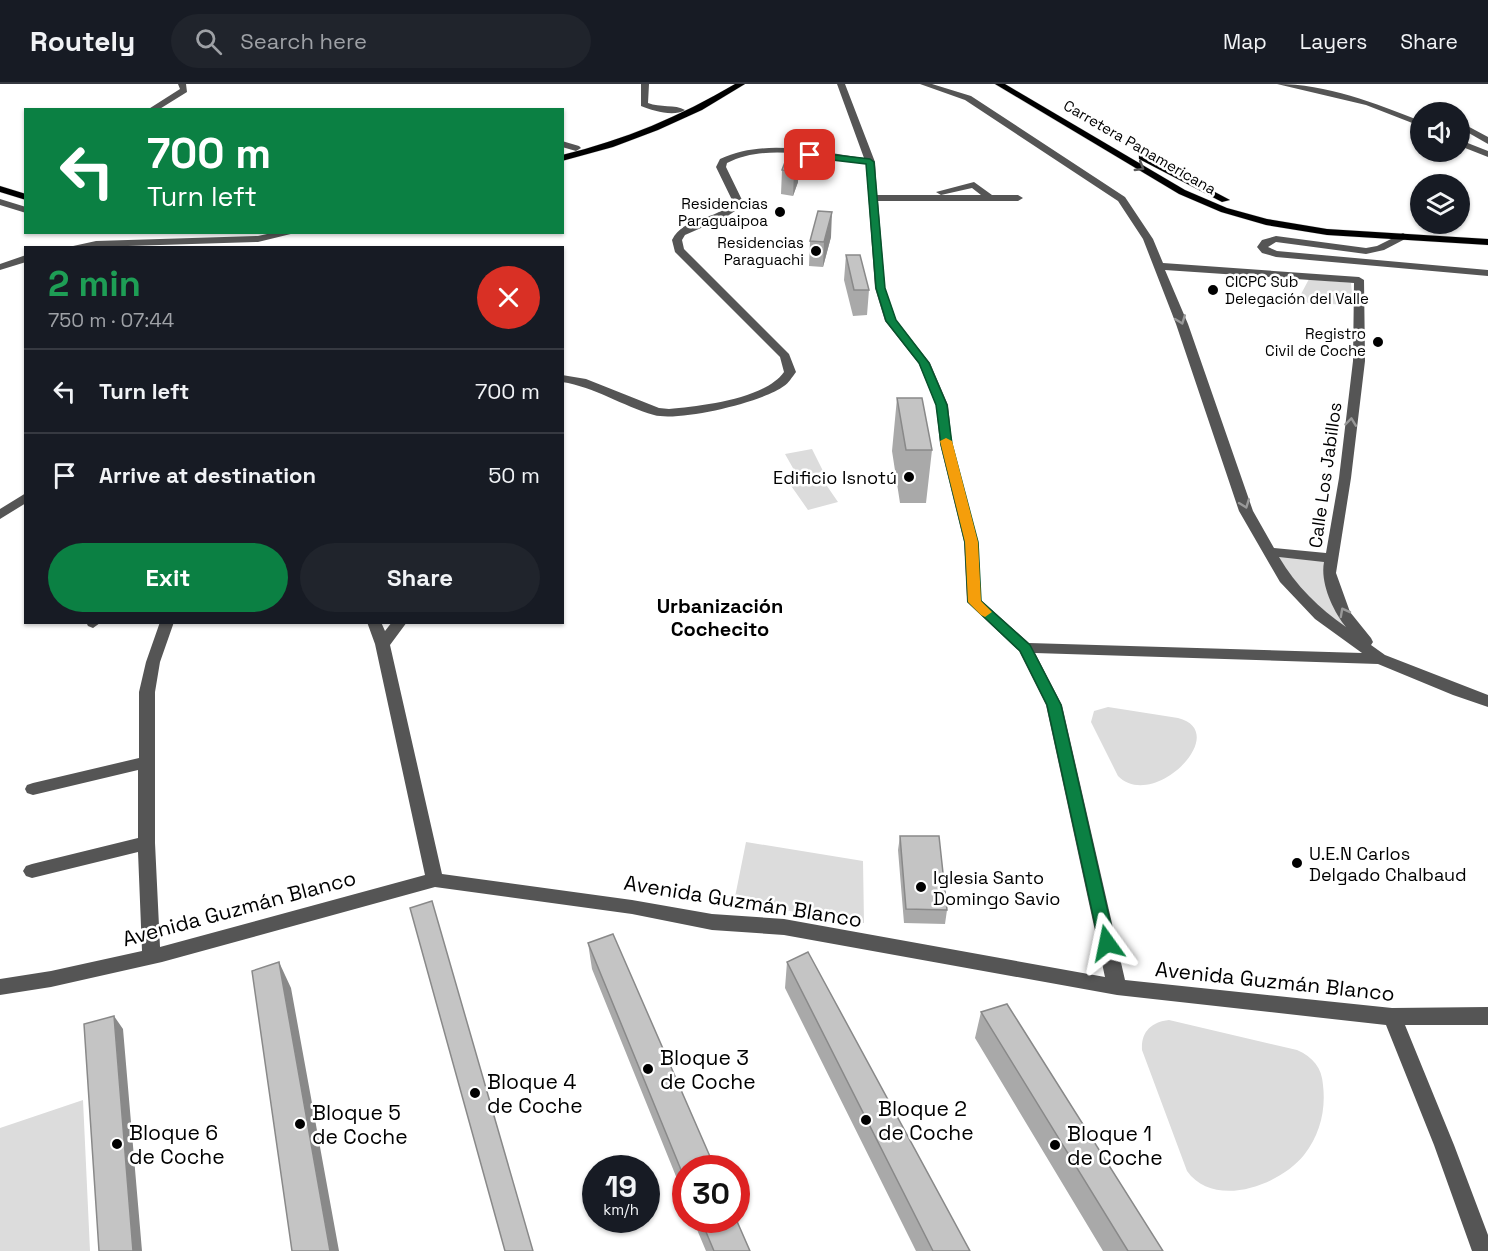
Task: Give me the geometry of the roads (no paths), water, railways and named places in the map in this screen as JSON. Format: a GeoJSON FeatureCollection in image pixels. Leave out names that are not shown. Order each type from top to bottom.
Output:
{"type":"FeatureCollection","features":[{"type":"Feature","properties":{"kind":"main road"},"geometry":{"type":"LineString","coordinates":[[564,151],[614,137],[665,117],[681,110],[723,84]]}},
{"type":"Feature","properties":{"kind":"main road"},"geometry":{"type":"LineString","coordinates":[[564,158],[652,131],[692,112],[741,84]]}},
{"type":"Feature","properties":{"kind":"main road","name":"Carretera Panamericana"},"geometry":{"type":"LineString","coordinates":[[999,84],[1182,192],[1218,208],[1266,222],[1327,232],[1488,242]]}},
{"type":"Feature","properties":{"kind":"main road","name":"Carretera Panamericana"},"geometry":{"type":"LineString","coordinates":[[1015,84],[1181,178],[1242,207],[1280,217],[1312,222],[1488,234]]}},
{"type":"Feature","properties":{"kind":"main road"},"geometry":{"type":"LineString","coordinates":[[0,183],[24,189]]}},
{"type":"Feature","properties":{"kind":"main road"},"geometry":{"type":"LineString","coordinates":[[0,189],[24,195]]}},
{"type":"Feature","properties":{"kind":"street"},"geometry":{"type":"LineString","coordinates":[[155,108],[179,95],[183,90],[182,84]]}},
{"type":"Feature","properties":{"kind":"street"},"geometry":{"type":"LineString","coordinates":[[645,84],[644,104],[656,108],[681,110]]}},
{"type":"Feature","properties":{"kind":"street"},"geometry":{"type":"LineString","coordinates":[[842,84],[870,162],[880,288],[891,321],[924,363],[942,405],[946,444],[971,542],[974,602],[1025,648],[1054,705],[1117,987]]}},
{"type":"Feature","properties":{"kind":"street"},"geometry":{"type":"LineString","coordinates":[[924,84],[968,98],[1122,199],[1148,239],[1159,266],[1182,324],[1246,511],[1285,579],[1320,616],[1380,659],[1486,704]]}},
{"type":"Feature","properties":{"kind":"street"},"geometry":{"type":"LineString","coordinates":[[1281,84],[1369,102],[1410,120]]}},
{"type":"Feature","properties":{"kind":"street"},"geometry":{"type":"LineString","coordinates":[[656,108],[665,117]]}},
{"type":"Feature","properties":{"kind":"street"},"geometry":{"type":"LineString","coordinates":[[1470,131],[1488,141]]}},
{"type":"Feature","properties":{"kind":"street"},"geometry":{"type":"LineString","coordinates":[[564,145],[576,148]]}},
{"type":"Feature","properties":{"kind":"street"},"geometry":{"type":"LineString","coordinates":[[1470,147],[1488,154]]}},
{"type":"Feature","properties":{"kind":"street"},"geometry":{"type":"LineString","coordinates":[[564,378],[582,381],[657,412],[669,413],[704,408],[760,394],[783,382],[790,372],[785,356],[679,250],[676,243],[677,237],[685,228],[729,212],[735,207],[738,202],[721,166],[723,161],[737,153],[758,150],[773,151],[870,162]]}},
{"type":"Feature","properties":{"kind":"street"},"geometry":{"type":"LineString","coordinates":[[874,198],[1018,198]]}},
{"type":"Feature","properties":{"kind":"street"},"geometry":{"type":"LineString","coordinates":[[1,203],[24,209]]}},
{"type":"Feature","properties":{"kind":"street"},"geometry":{"type":"LineString","coordinates":[[96,244],[98,234]]}},
{"type":"Feature","properties":{"kind":"street"},"geometry":{"type":"LineString","coordinates":[[82,246],[258,239],[284,234]]}},
{"type":"Feature","properties":{"kind":"street"},"geometry":{"type":"LineString","coordinates":[[1403,236],[1380,248],[1366,251],[1276,239],[1266,242],[1262,247],[1276,254],[1488,273]]}},
{"type":"Feature","properties":{"kind":"street"},"geometry":{"type":"LineString","coordinates":[[0,267],[24,259]]}},
{"type":"Feature","properties":{"kind":"street","name":"Calle Los Jabillos"},"geometry":{"type":"LineString","coordinates":[[1159,266],[1359,280],[1359,361],[1345,478],[1329,573],[1344,614],[1380,659]]}},
{"type":"Feature","properties":{"kind":"street"},"geometry":{"type":"LineString","coordinates":[[0,515],[24,498]]}},
{"type":"Feature","properties":{"kind":"street"},"geometry":{"type":"LineString","coordinates":[[1270,552],[1332,558]]}},
{"type":"Feature","properties":{"kind":"street"},"geometry":{"type":"LineString","coordinates":[[151,956],[146,843],[147,692],[153,662],[166,624]]}},
{"type":"Feature","properties":{"kind":"street"},"geometry":{"type":"LineString","coordinates":[[375,624],[382,644],[435,880]]}},
{"type":"Feature","properties":{"kind":"street"},"geometry":{"type":"LineString","coordinates":[[382,644],[398,624]]}},
{"type":"Feature","properties":{"kind":"street"},"geometry":{"type":"LineString","coordinates":[[1025,648],[1380,659]]}},
{"type":"Feature","properties":{"kind":"street"},"geometry":{"type":"LineString","coordinates":[[33,789],[146,762]]}},
{"type":"Feature","properties":{"kind":"street"},"geometry":{"type":"LineString","coordinates":[[32,871],[146,843]]}},
{"type":"Feature","properties":{"kind":"street","name":"Avenida Guzmán Blanco"},"geometry":{"type":"LineString","coordinates":[[0,987],[51,979],[151,956],[435,880],[632,907],[711,922],[784,927],[1117,987],[1392,1017],[1488,1016]]}},
{"type":"Feature","properties":{"kind":"street"},"geometry":{"type":"LineString","coordinates":[[1392,1017],[1444,1145],[1483,1251]]}},
{"type":"Feature","properties":{"kind":"place","name":"Residencias Paraguaipoa"},"geometry":{"type":"Point","coordinates":[780,212]}},
{"type":"Feature","properties":{"kind":"place","name":"Residencias Paraguachi"},"geometry":{"type":"Point","coordinates":[816,251]}},
{"type":"Feature","properties":{"kind":"place","name":"CICPC Sub Delegación del Valle"},"geometry":{"type":"Point","coordinates":[1213,290]}},
{"type":"Feature","properties":{"kind":"place","name":"Registro Civil de Coche"},"geometry":{"type":"Point","coordinates":[1378,342]}},
{"type":"Feature","properties":{"kind":"place","name":"Edificio Isnotú"},"geometry":{"type":"Point","coordinates":[909,477]}},
{"type":"Feature","properties":{"kind":"place","name":"U.E.N Carlos Delgado Chalbaud"},"geometry":{"type":"Point","coordinates":[1297,863]}},
{"type":"Feature","properties":{"kind":"place","name":"Iglesia Santo Domingo Savio"},"geometry":{"type":"Point","coordinates":[921,887]}},
{"type":"Feature","properties":{"kind":"place","name":"Bloque 3 de Coche"},"geometry":{"type":"Point","coordinates":[648,1069]}},
{"type":"Feature","properties":{"kind":"place","name":"Bloque 4 de Coche"},"geometry":{"type":"Point","coordinates":[475,1093]}},
{"type":"Feature","properties":{"kind":"place","name":"Bloque 2 de Coche"},"geometry":{"type":"Point","coordinates":[866,1120]}},
{"type":"Feature","properties":{"kind":"place","name":"Bloque 5 de Coche"},"geometry":{"type":"Point","coordinates":[300,1124]}},
{"type":"Feature","properties":{"kind":"place","name":"Bloque 6 de Coche"},"geometry":{"type":"Point","coordinates":[117,1144]}},
{"type":"Feature","properties":{"kind":"place","name":"Bloque 1 de Coche"},"geometry":{"type":"Point","coordinates":[1055,1145]}},
{"type":"Feature","properties":{"kind":"district","name":"Urbanización Cochecito"},"geometry":{"type":"Point","coordinates":[720,618]}}]}
